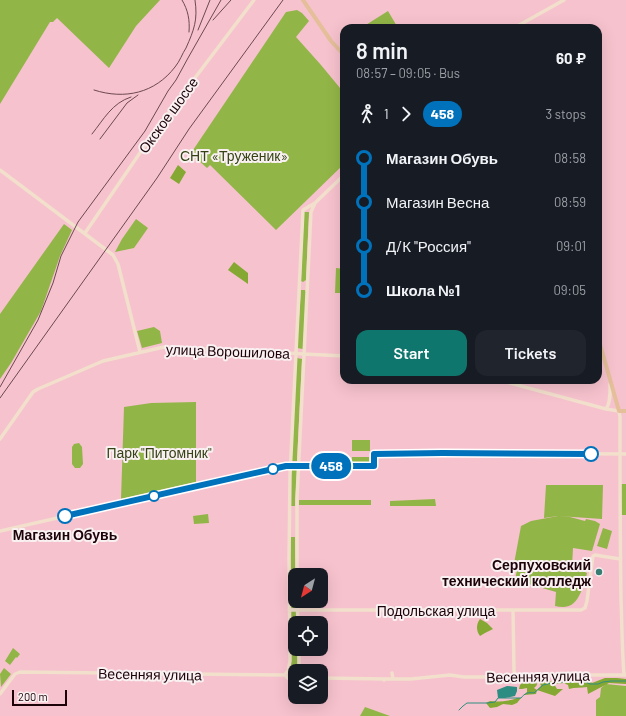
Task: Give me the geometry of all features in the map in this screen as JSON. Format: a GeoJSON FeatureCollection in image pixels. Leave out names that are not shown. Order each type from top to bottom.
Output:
{"type":"FeatureCollection","features":[{"type":"Feature","properties":{"kind":"main road"},"geometry":{"type":"LineString","coordinates":[[303,0],[331,41],[340,51]]}},
{"type":"Feature","properties":{"kind":"main road"},"geometry":{"type":"LineString","coordinates":[[602,350],[619,411],[626,411]]}},
{"type":"Feature","properties":{"kind":"street","name":"Окское шоссе"},"geometry":{"type":"LineString","coordinates":[[85,233],[157,128],[254,0]]}},
{"type":"Feature","properties":{"kind":"street"},"geometry":{"type":"LineString","coordinates":[[521,24],[564,0]]}},
{"type":"Feature","properties":{"kind":"street"},"geometry":{"type":"LineString","coordinates":[[0,170],[99,243],[117,260],[140,352]]}},
{"type":"Feature","properties":{"kind":"street"},"geometry":{"type":"LineString","coordinates":[[297,568],[298,466],[311,212],[315,204],[340,179]]}},
{"type":"Feature","properties":{"kind":"street"},"geometry":{"type":"LineString","coordinates":[[304,209],[315,204]]}},
{"type":"Feature","properties":{"kind":"street"},"geometry":{"type":"LineString","coordinates":[[304,209],[308,209],[311,212]]}},
{"type":"Feature","properties":{"kind":"street"},"geometry":{"type":"LineString","coordinates":[[289,664],[290,466],[304,209]]}},
{"type":"Feature","properties":{"kind":"street"},"geometry":{"type":"LineString","coordinates":[[300,280],[304,283],[307,281]]}},
{"type":"Feature","properties":{"kind":"street"},"geometry":{"type":"LineString","coordinates":[[299,290],[303,288],[306,290]]}},
{"type":"Feature","properties":{"kind":"street","name":"улица Ворошилова"},"geometry":{"type":"LineString","coordinates":[[0,439],[27,400],[36,390],[103,361],[164,347],[340,356]]}},
{"type":"Feature","properties":{"kind":"street"},"geometry":{"type":"LineString","coordinates":[[606,409],[610,396],[610,379]]}},
{"type":"Feature","properties":{"kind":"street"},"geometry":{"type":"LineString","coordinates":[[514,384],[606,409],[619,411],[620,559],[622,647],[625,675]]}},
{"type":"Feature","properties":{"kind":"street"},"geometry":{"type":"LineString","coordinates":[[610,396],[612,394],[615,395]]}},
{"type":"Feature","properties":{"kind":"street"},"geometry":{"type":"LineString","coordinates":[[0,531],[290,466],[374,466],[374,454],[626,454]]}},
{"type":"Feature","properties":{"kind":"street","name":"Подольская улица"},"geometry":{"type":"LineString","coordinates":[[290,610],[583,610],[587,601],[593,556],[595,555],[620,559]]}},
{"type":"Feature","properties":{"kind":"street"},"geometry":{"type":"LineString","coordinates":[[297,610],[297,616]]}},
{"type":"Feature","properties":{"kind":"street"},"geometry":{"type":"LineString","coordinates":[[513,610],[514,671],[516,676]]}},
{"type":"Feature","properties":{"kind":"street"},"geometry":{"type":"LineString","coordinates":[[288,671],[285,675],[288,679]]}},
{"type":"Feature","properties":{"kind":"street","name":"Весенняя улица"},"geometry":{"type":"LineString","coordinates":[[0,694],[15,674],[23,672],[285,675]]}},
{"type":"Feature","properties":{"kind":"street"},"geometry":{"type":"LineString","coordinates":[[392,673],[393,679]]}},
{"type":"Feature","properties":{"kind":"street","name":"Весенняя улица"},"geometry":{"type":"LineString","coordinates":[[328,678],[384,680],[450,675],[484,678],[516,676],[625,675]]}},
{"type":"Feature","properties":{"kind":"green space"},"geometry":{"type":"Polygon","coordinates":[[[0,0],[160,0],[136,26],[109,68],[57,18],[53,22],[50,22],[0,104],[0,0]]]}},
{"type":"Feature","properties":{"kind":"green space","name":"СНТ «Труженик»"},"geometry":{"type":"Polygon","coordinates":[[[297,10],[309,21],[296,37],[340,88],[340,168],[276,230],[210,165],[207,168],[198,160],[189,156],[286,12],[297,10]]]}},
{"type":"Feature","properties":{"kind":"green space"},"geometry":{"type":"Polygon","coordinates":[[[388,11],[396,24],[367,24],[388,11]]]}},
{"type":"Feature","properties":{"kind":"green space"},"geometry":{"type":"Polygon","coordinates":[[[178,165],[186,172],[179,184],[170,178],[178,165]]]}},
{"type":"Feature","properties":{"kind":"green space"},"geometry":{"type":"Polygon","coordinates":[[[304,212],[309,212],[306,280],[303,282],[301,279],[304,212]]]}},
{"type":"Feature","properties":{"kind":"green space"},"geometry":{"type":"Polygon","coordinates":[[[136,219],[148,228],[134,248],[115,252],[122,239],[136,219]]]}},
{"type":"Feature","properties":{"kind":"green space"},"geometry":{"type":"Polygon","coordinates":[[[64,224],[72,230],[60,256],[41,311],[0,379],[0,314],[64,224]]]}},
{"type":"Feature","properties":{"kind":"green space"},"geometry":{"type":"Polygon","coordinates":[[[234,262],[248,273],[248,284],[228,270],[234,262]]]}},
{"type":"Feature","properties":{"kind":"green space"},"geometry":{"type":"Polygon","coordinates":[[[336,268],[340,268],[340,293],[335,293],[336,268]]]}},
{"type":"Feature","properties":{"kind":"green space"},"geometry":{"type":"Polygon","coordinates":[[[301,290],[305,290],[306,292],[303,349],[297,348],[301,290]]]}},
{"type":"Feature","properties":{"kind":"green space"},"geometry":{"type":"Polygon","coordinates":[[[154,327],[160,331],[162,343],[142,348],[137,331],[154,327]]]}},
{"type":"Feature","properties":{"kind":"green space"},"geometry":{"type":"Polygon","coordinates":[[[297,358],[302,359],[297,461],[291,461],[297,358]]]}},
{"type":"Feature","properties":{"kind":"green space","name":"Парк \"Питомник\""},"geometry":{"type":"Polygon","coordinates":[[[196,402],[196,482],[121,499],[124,407],[151,403],[196,402]]]}},
{"type":"Feature","properties":{"kind":"green space"},"geometry":{"type":"Polygon","coordinates":[[[352,440],[370,440],[370,451],[352,451],[352,440]]]}},
{"type":"Feature","properties":{"kind":"green space"},"geometry":{"type":"Polygon","coordinates":[[[79,443],[82,447],[83,464],[80,468],[75,468],[72,464],[72,447],[74,444],[79,443]]]}},
{"type":"Feature","properties":{"kind":"green space"},"geometry":{"type":"Polygon","coordinates":[[[352,457],[369,457],[369,464],[352,464],[352,457]]]}},
{"type":"Feature","properties":{"kind":"green space"},"geometry":{"type":"Polygon","coordinates":[[[291,469],[297,469],[295,506],[290,506],[291,469]]]}},
{"type":"Feature","properties":{"kind":"green space"},"geometry":{"type":"Polygon","coordinates":[[[621,484],[626,484],[626,515],[621,515],[621,484]]]}},
{"type":"Feature","properties":{"kind":"green space"},"geometry":{"type":"Polygon","coordinates":[[[546,485],[603,485],[602,519],[558,516],[544,518],[546,485]]]}},
{"type":"Feature","properties":{"kind":"green space"},"geometry":{"type":"Polygon","coordinates":[[[435,499],[436,506],[390,506],[390,501],[435,499]]]}},
{"type":"Feature","properties":{"kind":"green space"},"geometry":{"type":"Polygon","coordinates":[[[299,500],[371,500],[371,505],[299,505],[299,500]]]}},
{"type":"Feature","properties":{"kind":"green space"},"geometry":{"type":"Polygon","coordinates":[[[208,514],[209,523],[194,524],[193,516],[208,514]]]}},
{"type":"Feature","properties":{"kind":"green space"},"geometry":{"type":"Polygon","coordinates":[[[558,516],[570,517],[585,521],[586,519],[600,524],[592,551],[573,548],[572,566],[587,573],[581,592],[574,603],[564,607],[555,606],[556,592],[515,580],[517,570],[513,569],[521,526],[531,521],[558,516]]]}},
{"type":"Feature","properties":{"kind":"green space"},"geometry":{"type":"Polygon","coordinates":[[[603,528],[612,531],[607,549],[597,546],[603,528]]]}},
{"type":"Feature","properties":{"kind":"green space"},"geometry":{"type":"Polygon","coordinates":[[[290,537],[295,537],[295,568],[290,568],[290,537]]]}},
{"type":"Feature","properties":{"kind":"green space"},"geometry":{"type":"Polygon","coordinates":[[[291,611],[296,611],[296,616],[291,616],[291,611]]]}},
{"type":"Feature","properties":{"kind":"green space"},"geometry":{"type":"Polygon","coordinates":[[[480,619],[493,629],[480,636],[477,628],[480,619]]]}},
{"type":"Feature","properties":{"kind":"green space"},"geometry":{"type":"Polygon","coordinates":[[[13,648],[20,654],[10,665],[5,661],[13,648]]]}},
{"type":"Feature","properties":{"kind":"green space"},"geometry":{"type":"Polygon","coordinates":[[[290,656],[297,656],[298,664],[289,664],[290,656]]]}},
{"type":"Feature","properties":{"kind":"green space"},"geometry":{"type":"Polygon","coordinates":[[[4,668],[11,674],[1,687],[0,674],[4,668]]]}},
{"type":"Feature","properties":{"kind":"green space"},"geometry":{"type":"Polygon","coordinates":[[[572,677],[587,679],[592,683],[605,678],[626,679],[626,684],[609,683],[588,694],[587,687],[569,689],[568,685],[564,683],[554,684],[557,689],[563,689],[555,696],[537,690],[541,686],[540,683],[572,677]]]}},
{"type":"Feature","properties":{"kind":"green space"},"geometry":{"type":"Polygon","coordinates":[[[524,681],[536,681],[537,685],[534,688],[537,690],[536,694],[524,695],[527,692],[527,688],[519,689],[520,685],[524,681]]]}},
{"type":"Feature","properties":{"kind":"green space"},"geometry":{"type":"Polygon","coordinates":[[[606,684],[626,686],[626,716],[596,716],[596,700],[600,697],[601,688],[606,684]]]}},
{"type":"Feature","properties":{"kind":"green space"},"geometry":{"type":"Polygon","coordinates":[[[521,698],[517,703],[512,705],[503,704],[490,708],[486,703],[490,701],[504,701],[521,698]]]}},
{"type":"Feature","properties":{"kind":"green space"},"geometry":{"type":"Polygon","coordinates":[[[365,707],[390,716],[360,716],[365,707]]]}},
{"type":"Feature","properties":{"kind":"shaded area"},"geometry":{"type":"Polygon","coordinates":[[[507,686],[517,687],[515,696],[498,698],[497,690],[507,686]]]}},
{"type":"Feature","properties":{"kind":"waterway"},"geometry":{"type":"LineString","coordinates":[[459,710],[467,703],[495,702],[498,698],[521,698],[527,693],[534,693],[543,685],[556,682],[581,680],[590,684],[598,684],[611,681],[626,681]]}},
{"type":"Feature","properties":{"kind":"railway"},"geometry":{"type":"LineString","coordinates":[[182,0],[188,15],[189,32]]}},
{"type":"Feature","properties":{"kind":"railway"},"geometry":{"type":"LineString","coordinates":[[94,90],[117,94],[139,92],[158,83],[167,76],[175,67],[191,36],[196,19],[195,0]]}},
{"type":"Feature","properties":{"kind":"railway"},"geometry":{"type":"LineString","coordinates":[[198,30],[210,0]]}},
{"type":"Feature","properties":{"kind":"railway"},"geometry":{"type":"LineString","coordinates":[[0,387],[38,320],[53,283],[61,256],[78,222],[145,131],[176,80],[221,0]]}},
{"type":"Feature","properties":{"kind":"railway"},"geometry":{"type":"LineString","coordinates":[[213,20],[231,0]]}},
{"type":"Feature","properties":{"kind":"railway"},"geometry":{"type":"LineString","coordinates":[[0,398],[157,178],[189,129],[283,0]]}},
{"type":"Feature","properties":{"kind":"railway"},"geometry":{"type":"LineString","coordinates":[[100,139],[127,103],[138,95]]}},
{"type":"Feature","properties":{"kind":"railway"},"geometry":{"type":"LineString","coordinates":[[92,134],[113,107],[131,97]]}},
{"type":"Feature","properties":{"kind":"bus line","name":"458"},"geometry":{"type":"LineString","coordinates":[[65,516],[286,466],[374,466],[374,454],[591,454]]}},
{"type":"Feature","properties":{"kind":"place","name":"Магазин Обувь"},"geometry":{"type":"Point","coordinates":[65,516]}},
{"type":"Feature","properties":{"kind":"place","name":"Серпуховский технический колледж"},"geometry":{"type":"Point","coordinates":[599,572]}}]}
